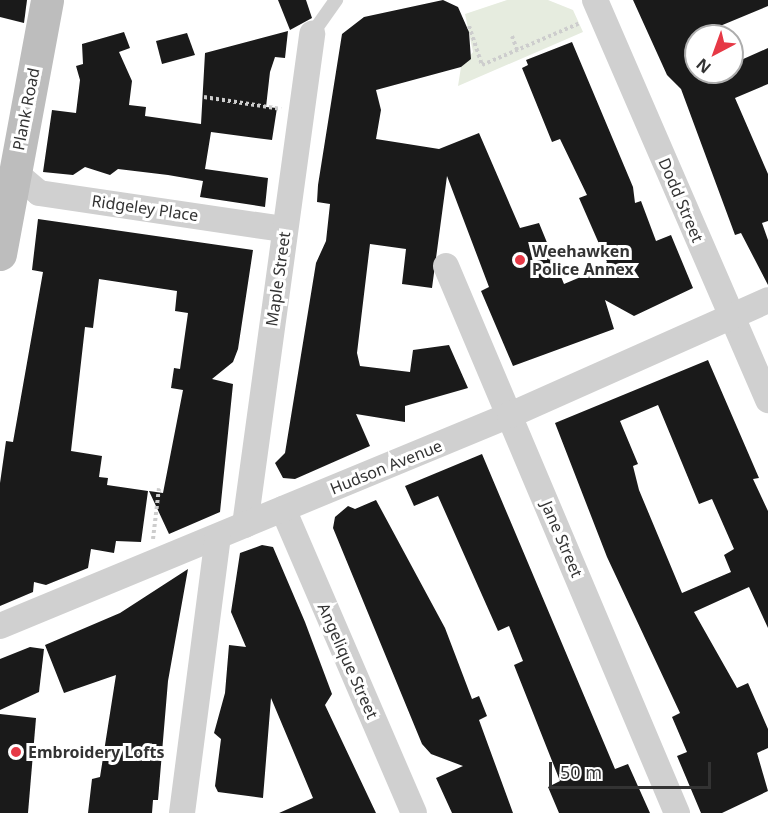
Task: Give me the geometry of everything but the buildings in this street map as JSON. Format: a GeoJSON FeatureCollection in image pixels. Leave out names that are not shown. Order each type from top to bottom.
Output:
{"type":"FeatureCollection","features":[{"type":"Feature","properties":{"kind":"main road","name":"Plank Road"},"geometry":{"type":"LineString","coordinates":[[0,254],[47,0]]}},
{"type":"Feature","properties":{"kind":"street","name":"Dodd Street"},"geometry":{"type":"LineString","coordinates":[[589,11],[768,400]]}},
{"type":"Feature","properties":{"kind":"street","name":"Maple Street"},"geometry":{"type":"LineString","coordinates":[[246,525],[312,34]]}},
{"type":"Feature","properties":{"kind":"street","name":"Ridgeley Place"},"geometry":{"type":"LineString","coordinates":[[14,171],[39,193],[284,229]]}},
{"type":"Feature","properties":{"kind":"street","name":"Jane Street"},"geometry":{"type":"LineString","coordinates":[[446,266],[677,813]]}},
{"type":"Feature","properties":{"kind":"street","name":"Hudson Avenue"},"geometry":{"type":"LineString","coordinates":[[0,626],[510,416],[768,300]]}},
{"type":"Feature","properties":{"kind":"street","name":"Angelique Street"},"geometry":{"type":"LineString","coordinates":[[283,510],[414,813]]}},
{"type":"Feature","properties":{"kind":"street"},"geometry":{"type":"LineString","coordinates":[[182,813],[218,537]]}},
{"type":"Feature","properties":{"kind":"lane"},"geometry":{"type":"LineString","coordinates":[[312,34],[336,0]]}},
{"type":"Feature","properties":{"kind":"path"},"geometry":{"type":"LineString","coordinates":[[469,26],[482,65],[517,50],[589,11]]}},
{"type":"Feature","properties":{"kind":"path"},"geometry":{"type":"LineString","coordinates":[[512,36],[517,50]]}},
{"type":"Feature","properties":{"kind":"path"},"geometry":{"type":"LineString","coordinates":[[204,98],[303,112]]}},
{"type":"Feature","properties":{"kind":"path"},"geometry":{"type":"LineString","coordinates":[[153,543],[159,488]]}},
{"type":"Feature","properties":{"kind":"shaded area"},"geometry":{"type":"Polygon","coordinates":[[[507,0],[548,0],[573,10],[583,32],[458,86],[461,67],[473,52],[465,14],[507,0]]]}},
{"type":"Feature","properties":{"kind":"place","name":"Weehawken Police Annex"},"geometry":{"type":"Point","coordinates":[520,260]}},
{"type":"Feature","properties":{"kind":"place","name":"Embroidery Lofts"},"geometry":{"type":"Point","coordinates":[16,752]}}]}
